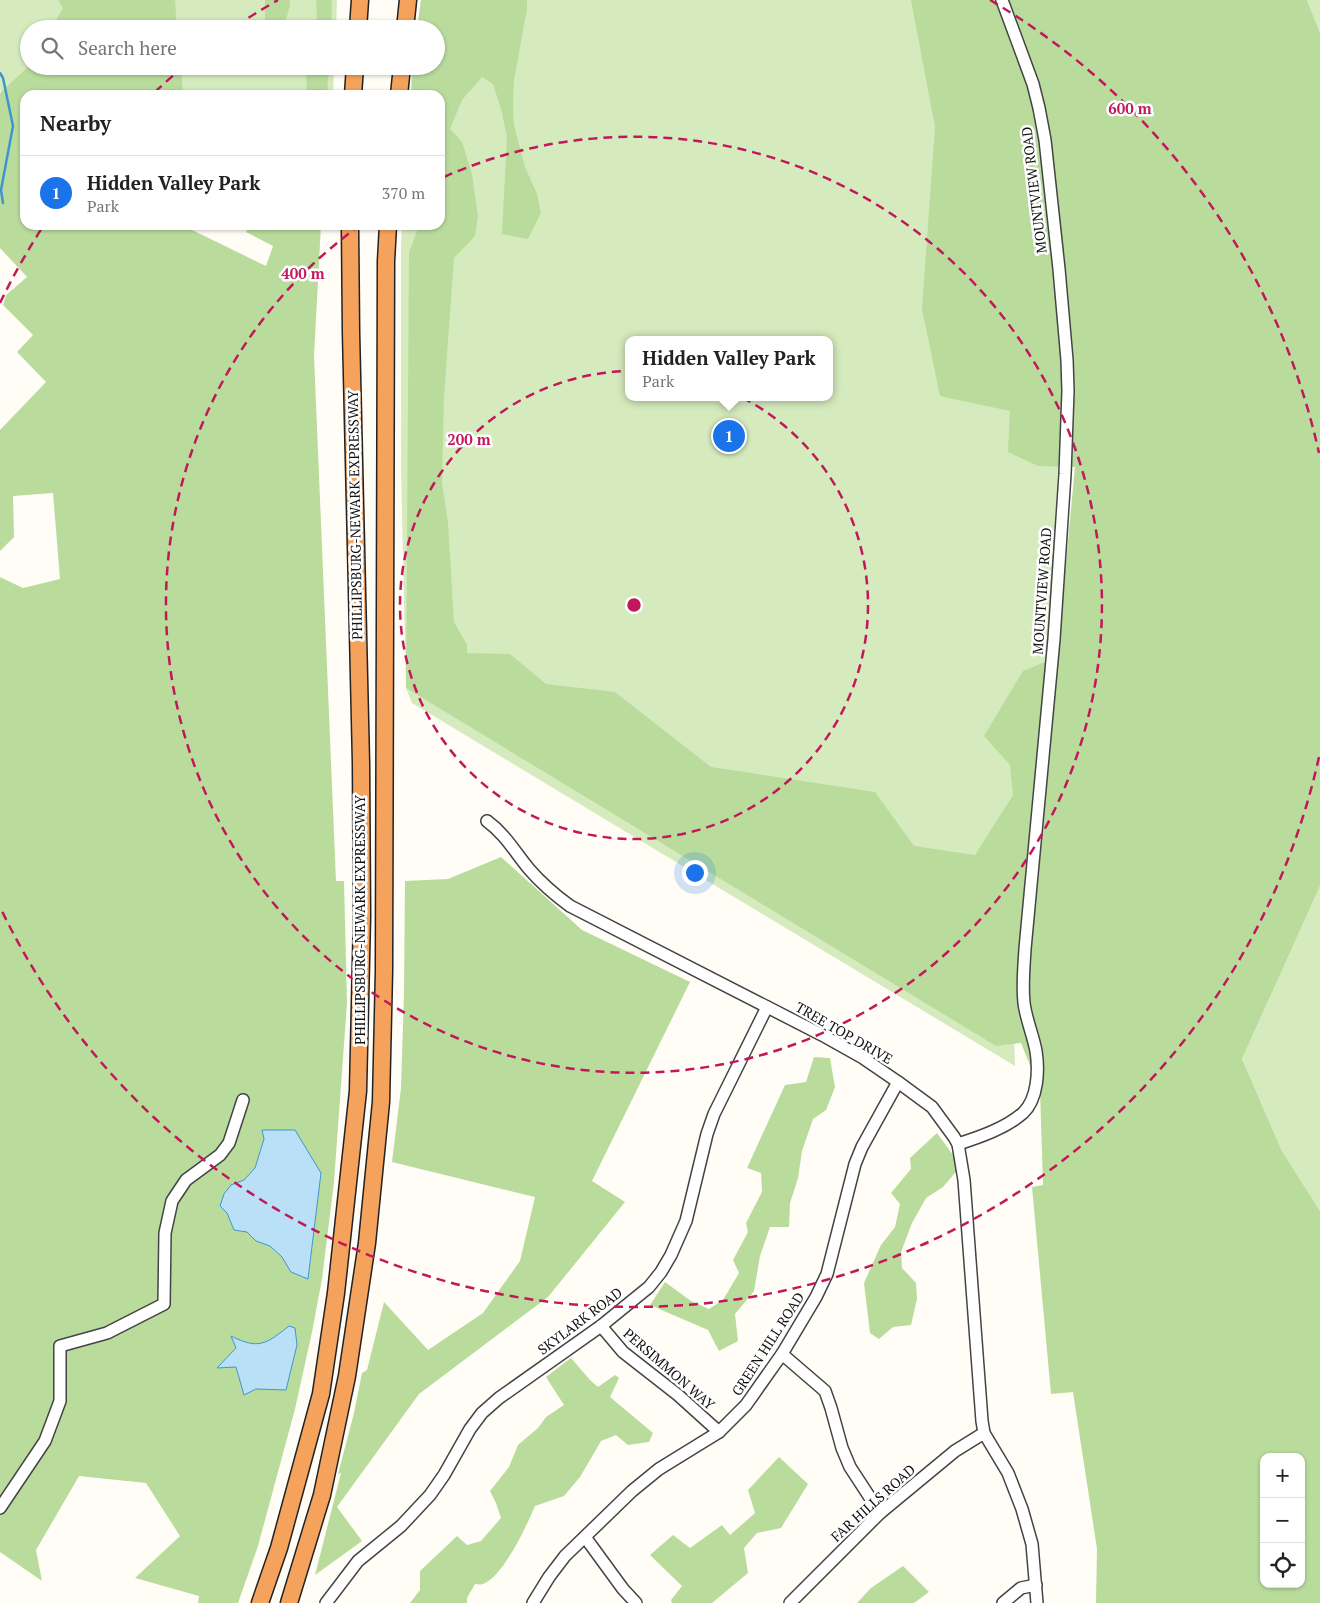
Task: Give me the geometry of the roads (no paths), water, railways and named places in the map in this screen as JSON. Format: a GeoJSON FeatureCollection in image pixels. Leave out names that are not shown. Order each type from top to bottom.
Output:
{"type":"FeatureCollection","features":[{"type":"Feature","properties":{"kind":"highway"},"geometry":{"type":"LineString","coordinates":[[359,20],[360,0]]}},
{"type":"Feature","properties":{"kind":"highway"},"geometry":{"type":"LineString","coordinates":[[396,20],[397,0]]}},
{"type":"Feature","properties":{"kind":"highway"},"geometry":{"type":"LineString","coordinates":[[406,20],[408,0]]}},
{"type":"Feature","properties":{"kind":"highway"},"geometry":{"type":"LineString","coordinates":[[353,90],[354,75]]}},
{"type":"Feature","properties":{"kind":"highway"},"geometry":{"type":"LineString","coordinates":[[391,90],[392,75]]}},
{"type":"Feature","properties":{"kind":"highway"},"geometry":{"type":"LineString","coordinates":[[400,90],[401,75]]}},
{"type":"Feature","properties":{"kind":"highway","name":"PHILLIPSBURG-NEWARK EXPRESSWAY"},"geometry":{"type":"LineString","coordinates":[[260,1603],[279,1548],[321,1394],[336,1293],[358,1090],[362,916],[361,763],[350,230]]}},
{"type":"Feature","properties":{"kind":"highway","name":"PHILLIPSBURG-NEWARK EXPRESSWAY"},"geometry":{"type":"LineString","coordinates":[[289,1603],[322,1495],[347,1376],[366,1243],[381,1102],[384,971],[386,261],[388,230]]}},
{"type":"Feature","properties":{"kind":"street","name":"MOUNTVIEW ROAD"},"geometry":{"type":"LineString","coordinates":[[958,1144],[972,1140],[1015,1119],[1028,1107],[1036,1089],[1036,1054],[1025,1010],[1023,989],[1025,949],[1054,639],[1067,420],[1067,360],[1045,140],[1033,84],[1002,0]]}},
{"type":"Feature","properties":{"kind":"street","name":"TREE TOP DRIVE"},"geometry":{"type":"LineString","coordinates":[[488,820],[503,834],[537,877],[570,906],[767,1006],[864,1058],[932,1107],[950,1130],[958,1144],[964,1180],[984,1433],[1008,1473],[1022,1509],[1032,1544],[1037,1603]]}},
{"type":"Feature","properties":{"kind":"street","name":"SKYLARK ROAD"},"geometry":{"type":"LineString","coordinates":[[326,1603],[358,1561],[401,1526],[430,1495],[444,1475],[470,1429],[482,1413],[499,1398],[601,1326],[649,1287],[671,1256],[691,1203],[707,1134],[714,1114],[767,1006]]}},
{"type":"Feature","properties":{"kind":"street","name":"GREEN HILL ROAD"},"geometry":{"type":"LineString","coordinates":[[533,1603],[565,1556],[644,1480],[719,1432],[746,1405],[782,1354],[816,1297],[827,1274],[855,1164],[862,1147],[898,1082]]}},
{"type":"Feature","properties":{"kind":"street"},"geometry":{"type":"LineString","coordinates":[[0,1508],[45,1441],[54,1417],[60,1400],[60,1346],[107,1333],[164,1304],[165,1233],[172,1201],[186,1180],[220,1155],[229,1143],[244,1100]]}},
{"type":"Feature","properties":{"kind":"street","name":"PERSIMMON WAY"},"geometry":{"type":"LineString","coordinates":[[601,1326],[627,1355],[678,1395],[719,1432]]}},
{"type":"Feature","properties":{"kind":"street"},"geometry":{"type":"LineString","coordinates":[[782,1354],[825,1391],[832,1408],[842,1448],[850,1467],[880,1513]]}},
{"type":"Feature","properties":{"kind":"street","name":"FAR HILLS ROAD"},"geometry":{"type":"LineString","coordinates":[[790,1603],[880,1513],[954,1452],[984,1433]]}},
{"type":"Feature","properties":{"kind":"street"},"geometry":{"type":"LineString","coordinates":[[585,1537],[623,1589],[636,1603]]}},
{"type":"Feature","properties":{"kind":"street"},"geometry":{"type":"LineString","coordinates":[[1003,1603],[1021,1588],[1036,1585]]}},
{"type":"Feature","properties":{"kind":"water"},"geometry":{"type":"Polygon","coordinates":[[[262,1130],[295,1130],[321,1173],[308,1279],[291,1272],[282,1257],[270,1246],[256,1241],[247,1232],[234,1230],[227,1213],[220,1206],[224,1194],[231,1185],[244,1180],[255,1168],[264,1139],[262,1130]]]}},
{"type":"Feature","properties":{"kind":"water"},"geometry":{"type":"Polygon","coordinates":[[[289,1326],[295,1328],[297,1345],[286,1390],[256,1389],[244,1395],[236,1367],[217,1368],[236,1348],[231,1336],[249,1343],[262,1343],[268,1341],[289,1326]]]}},
{"type":"Feature","properties":{"kind":"waterway"},"geometry":{"type":"LineString","coordinates":[[0,73],[3,78],[13,126],[1,190],[3,203]]}},
{"type":"Feature","properties":{"kind":"place","name":"Hidden Valley Park"},"geometry":{"type":"Point","coordinates":[729,436]}}]}
